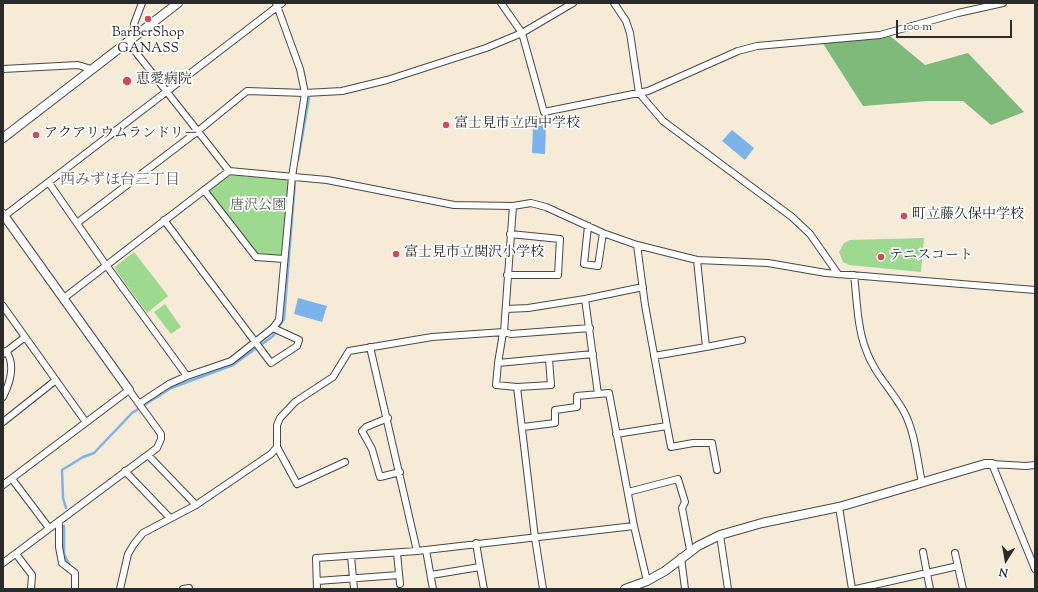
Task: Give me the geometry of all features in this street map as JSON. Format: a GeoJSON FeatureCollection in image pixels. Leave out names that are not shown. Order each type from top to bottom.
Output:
{"type":"FeatureCollection","features":[{"type":"Feature","properties":{"kind":"street"},"geometry":{"type":"LineString","coordinates":[[135,35],[134,24],[142,3]]}},
{"type":"Feature","properties":{"kind":"street"},"geometry":{"type":"LineString","coordinates":[[3,138],[178,3]]}},
{"type":"Feature","properties":{"kind":"street"},"geometry":{"type":"LineString","coordinates":[[501,3],[522,33],[544,112],[639,93],[673,81],[738,51],[757,46],[880,35],[958,13],[1003,3]]}},
{"type":"Feature","properties":{"kind":"street"},"geometry":{"type":"LineString","coordinates":[[77,223],[198,131],[247,91],[305,93],[342,91],[387,80],[486,48],[522,33],[573,3]]}},
{"type":"Feature","properties":{"kind":"street"},"geometry":{"type":"LineString","coordinates":[[614,3],[626,21],[630,34],[639,93],[663,121],[758,190],[792,217],[810,234],[838,274]]}},
{"type":"Feature","properties":{"kind":"street"},"geometry":{"type":"LineString","coordinates":[[3,563],[148,455],[156,448],[161,439],[159,430],[4,216],[49,183],[279,4],[300,69],[305,93],[292,177],[279,320],[274,328],[257,345],[231,361],[187,376],[169,384],[141,405]]}},
{"type":"Feature","properties":{"kind":"street"},"geometry":{"type":"LineString","coordinates":[[127,41],[229,170]]}},
{"type":"Feature","properties":{"kind":"street"},"geometry":{"type":"LineString","coordinates":[[3,69],[78,65],[91,69]]}},
{"type":"Feature","properties":{"kind":"street"},"geometry":{"type":"LineString","coordinates":[[64,298],[229,170],[335,181],[454,205],[513,206],[531,203],[546,207],[603,233],[637,245],[697,260],[768,263],[838,274],[1035,290]]}},
{"type":"Feature","properties":{"kind":"street"},"geometry":{"type":"LineString","coordinates":[[49,183],[187,376]]}},
{"type":"Feature","properties":{"kind":"street"},"geometry":{"type":"LineString","coordinates":[[204,190],[256,257],[284,259]]}},
{"type":"Feature","properties":{"kind":"street"},"geometry":{"type":"LineString","coordinates":[[513,206],[506,308],[496,386],[517,387],[551,385],[549,359]]}},
{"type":"Feature","properties":{"kind":"street"},"geometry":{"type":"LineString","coordinates":[[164,220],[271,363],[297,346],[299,340],[274,328]]}},
{"type":"Feature","properties":{"kind":"street"},"geometry":{"type":"LineString","coordinates":[[588,226],[584,264],[598,266],[603,233]]}},
{"type":"Feature","properties":{"kind":"street"},"geometry":{"type":"LineString","coordinates":[[508,275],[558,275],[560,239],[510,234]]}},
{"type":"Feature","properties":{"kind":"street"},"geometry":{"type":"LineString","coordinates":[[637,245],[654,356],[671,447],[693,443],[712,443],[716,470]]}},
{"type":"Feature","properties":{"kind":"street"},"geometry":{"type":"LineString","coordinates":[[697,260],[706,347]]}},
{"type":"Feature","properties":{"kind":"street"},"geometry":{"type":"LineString","coordinates":[[854,275],[862,337],[866,350],[873,367],[902,409],[909,422],[922,483]]}},
{"type":"Feature","properties":{"kind":"street"},"geometry":{"type":"LineString","coordinates":[[506,308],[528,308],[586,300],[643,287]]}},
{"type":"Feature","properties":{"kind":"street"},"geometry":{"type":"LineString","coordinates":[[586,300],[598,394]]}},
{"type":"Feature","properties":{"kind":"street"},"geometry":{"type":"LineString","coordinates":[[3,306],[85,421]]}},
{"type":"Feature","properties":{"kind":"street"},"geometry":{"type":"LineString","coordinates":[[345,462],[297,484],[278,447],[277,425],[280,418],[295,402],[333,376],[349,351],[432,337],[503,332],[512,334],[590,328]]}},
{"type":"Feature","properties":{"kind":"street"},"geometry":{"type":"LineString","coordinates":[[3,397],[10,379],[12,364],[5,353],[25,337]]}},
{"type":"Feature","properties":{"kind":"street"},"geometry":{"type":"LineString","coordinates":[[654,356],[742,340]]}},
{"type":"Feature","properties":{"kind":"street"},"geometry":{"type":"LineString","coordinates":[[370,347],[388,418],[417,551]]}},
{"type":"Feature","properties":{"kind":"street"},"geometry":{"type":"LineString","coordinates":[[498,363],[593,354]]}},
{"type":"Feature","properties":{"kind":"street"},"geometry":{"type":"LineString","coordinates":[[3,422],[56,380]]}},
{"type":"Feature","properties":{"kind":"street"},"geometry":{"type":"LineString","coordinates":[[517,387],[523,427],[535,538],[543,589]]}},
{"type":"Feature","properties":{"kind":"street"},"geometry":{"type":"LineString","coordinates":[[3,485],[85,421],[129,390]]}},
{"type":"Feature","properties":{"kind":"street"},"geometry":{"type":"LineString","coordinates":[[523,427],[555,423],[555,410],[577,407],[576,396],[609,393],[646,581]]}},
{"type":"Feature","properties":{"kind":"street"},"geometry":{"type":"LineString","coordinates":[[388,418],[366,427],[362,431],[372,449],[380,477],[400,472]]}},
{"type":"Feature","properties":{"kind":"street"},"geometry":{"type":"LineString","coordinates":[[616,434],[667,426]]}},
{"type":"Feature","properties":{"kind":"street"},"geometry":{"type":"LineString","coordinates":[[120,589],[128,554],[134,544],[151,528],[196,505],[272,454],[278,447]]}},
{"type":"Feature","properties":{"kind":"street"},"geometry":{"type":"LineString","coordinates":[[148,455],[196,505]]}},
{"type":"Feature","properties":{"kind":"street"},"geometry":{"type":"LineString","coordinates":[[625,589],[635,587],[665,571],[690,550],[720,536],[762,523],[839,507],[984,464],[1035,465]]}},
{"type":"Feature","properties":{"kind":"street"},"geometry":{"type":"LineString","coordinates":[[992,464],[1035,568]]}},
{"type":"Feature","properties":{"kind":"street"},"geometry":{"type":"LineString","coordinates":[[125,471],[170,518]]}},
{"type":"Feature","properties":{"kind":"street"},"geometry":{"type":"LineString","coordinates":[[12,479],[49,528]]}},
{"type":"Feature","properties":{"kind":"street"},"geometry":{"type":"LineString","coordinates":[[628,492],[678,479],[685,502],[682,508],[690,550]]}},
{"type":"Feature","properties":{"kind":"street"},"geometry":{"type":"LineString","coordinates":[[839,507],[852,589]]}},
{"type":"Feature","properties":{"kind":"street"},"geometry":{"type":"LineString","coordinates":[[59,521],[59,547],[62,563],[75,573],[75,589]]}},
{"type":"Feature","properties":{"kind":"street"},"geometry":{"type":"LineString","coordinates":[[317,589],[316,558],[417,551],[634,526]]}},
{"type":"Feature","properties":{"kind":"street"},"geometry":{"type":"LineString","coordinates":[[720,536],[728,589]]}},
{"type":"Feature","properties":{"kind":"street"},"geometry":{"type":"LineString","coordinates":[[476,543],[484,589]]}},
{"type":"Feature","properties":{"kind":"street"},"geometry":{"type":"LineString","coordinates":[[426,550],[433,589]]}},
{"type":"Feature","properties":{"kind":"street"},"geometry":{"type":"LineString","coordinates":[[923,552],[930,589]]}},
{"type":"Feature","properties":{"kind":"street"},"geometry":{"type":"LineString","coordinates":[[955,552],[963,589]]}},
{"type":"Feature","properties":{"kind":"street"},"geometry":{"type":"LineString","coordinates":[[397,553],[400,584]]}},
{"type":"Feature","properties":{"kind":"street"},"geometry":{"type":"LineString","coordinates":[[16,554],[32,575],[31,589]]}},
{"type":"Feature","properties":{"kind":"street"},"geometry":{"type":"LineString","coordinates":[[350,556],[354,589]]}},
{"type":"Feature","properties":{"kind":"street"},"geometry":{"type":"LineString","coordinates":[[681,557],[685,589]]}},
{"type":"Feature","properties":{"kind":"street"},"geometry":{"type":"LineString","coordinates":[[856,589],[958,566]]}},
{"type":"Feature","properties":{"kind":"street"},"geometry":{"type":"LineString","coordinates":[[431,575],[480,567]]}},
{"type":"Feature","properties":{"kind":"street"},"geometry":{"type":"LineString","coordinates":[[317,581],[399,575]]}},
{"type":"Feature","properties":{"kind":"green space"},"geometry":{"type":"Polygon","coordinates":[[[889,35],[925,65],[968,53],[1024,112],[991,125],[963,101],[927,101],[863,106],[822,42],[889,35]]]}},
{"type":"Feature","properties":{"kind":"green space","name":"唐沢公園"},"geometry":{"type":"Polygon","coordinates":[[[231,175],[287,180],[289,183],[283,256],[257,253],[209,193],[209,189],[231,175]]]}},
{"type":"Feature","properties":{"kind":"green space","name":"テニスコート"},"geometry":{"type":"Polygon","coordinates":[[[924,238],[921,272],[849,265],[843,262],[839,252],[844,243],[850,240],[924,238]]]}},
{"type":"Feature","properties":{"kind":"green space"},"geometry":{"type":"Polygon","coordinates":[[[134,252],[168,296],[147,313],[115,269],[116,266],[134,252]]]}},
{"type":"Feature","properties":{"kind":"green space"},"geometry":{"type":"Polygon","coordinates":[[[165,304],[181,327],[171,334],[154,312],[165,304]]]}},
{"type":"Feature","properties":{"kind":"water"},"geometry":{"type":"Polygon","coordinates":[[[533,125],[546,125],[545,154],[532,153],[533,125]]]}},
{"type":"Feature","properties":{"kind":"water"},"geometry":{"type":"Polygon","coordinates":[[[732,130],[754,148],[745,160],[722,141],[732,130]]]}},
{"type":"Feature","properties":{"kind":"water"},"geometry":{"type":"Polygon","coordinates":[[[298,298],[327,306],[322,322],[294,314],[298,298]]]}},
{"type":"Feature","properties":{"kind":"waterway"},"geometry":{"type":"LineString","coordinates":[[298,160],[309,98]]}},
{"type":"Feature","properties":{"kind":"waterway"},"geometry":{"type":"LineString","coordinates":[[66,508],[63,498],[62,470],[83,457],[94,453],[132,413],[171,388],[233,365],[273,336],[284,319],[296,169]]}},
{"type":"Feature","properties":{"kind":"waterway"},"geometry":{"type":"LineString","coordinates":[[64,526],[64,554],[70,566]]}},
{"type":"Feature","properties":{"kind":"place","name":"BarBerShop GANASS"},"geometry":{"type":"Point","coordinates":[148,19]}},
{"type":"Feature","properties":{"kind":"place","name":"恵愛病院"},"geometry":{"type":"Point","coordinates":[127,81]}},
{"type":"Feature","properties":{"kind":"place","name":"富士見市立西中学校"},"geometry":{"type":"Point","coordinates":[446,125]}},
{"type":"Feature","properties":{"kind":"place","name":"アクアリウムランドリー"},"geometry":{"type":"Point","coordinates":[36,135]}},
{"type":"Feature","properties":{"kind":"place","name":"町立藤久保中学校"},"geometry":{"type":"Point","coordinates":[904,216]}},
{"type":"Feature","properties":{"kind":"place","name":"富士見市立関沢小学校"},"geometry":{"type":"Point","coordinates":[396,254]}},
{"type":"Feature","properties":{"kind":"place","name":"テニスコート"},"geometry":{"type":"Point","coordinates":[881,257]}},
{"type":"Feature","properties":{"kind":"district","name":"西みずほ台三丁目"},"geometry":{"type":"Point","coordinates":[120,181]}}]}
